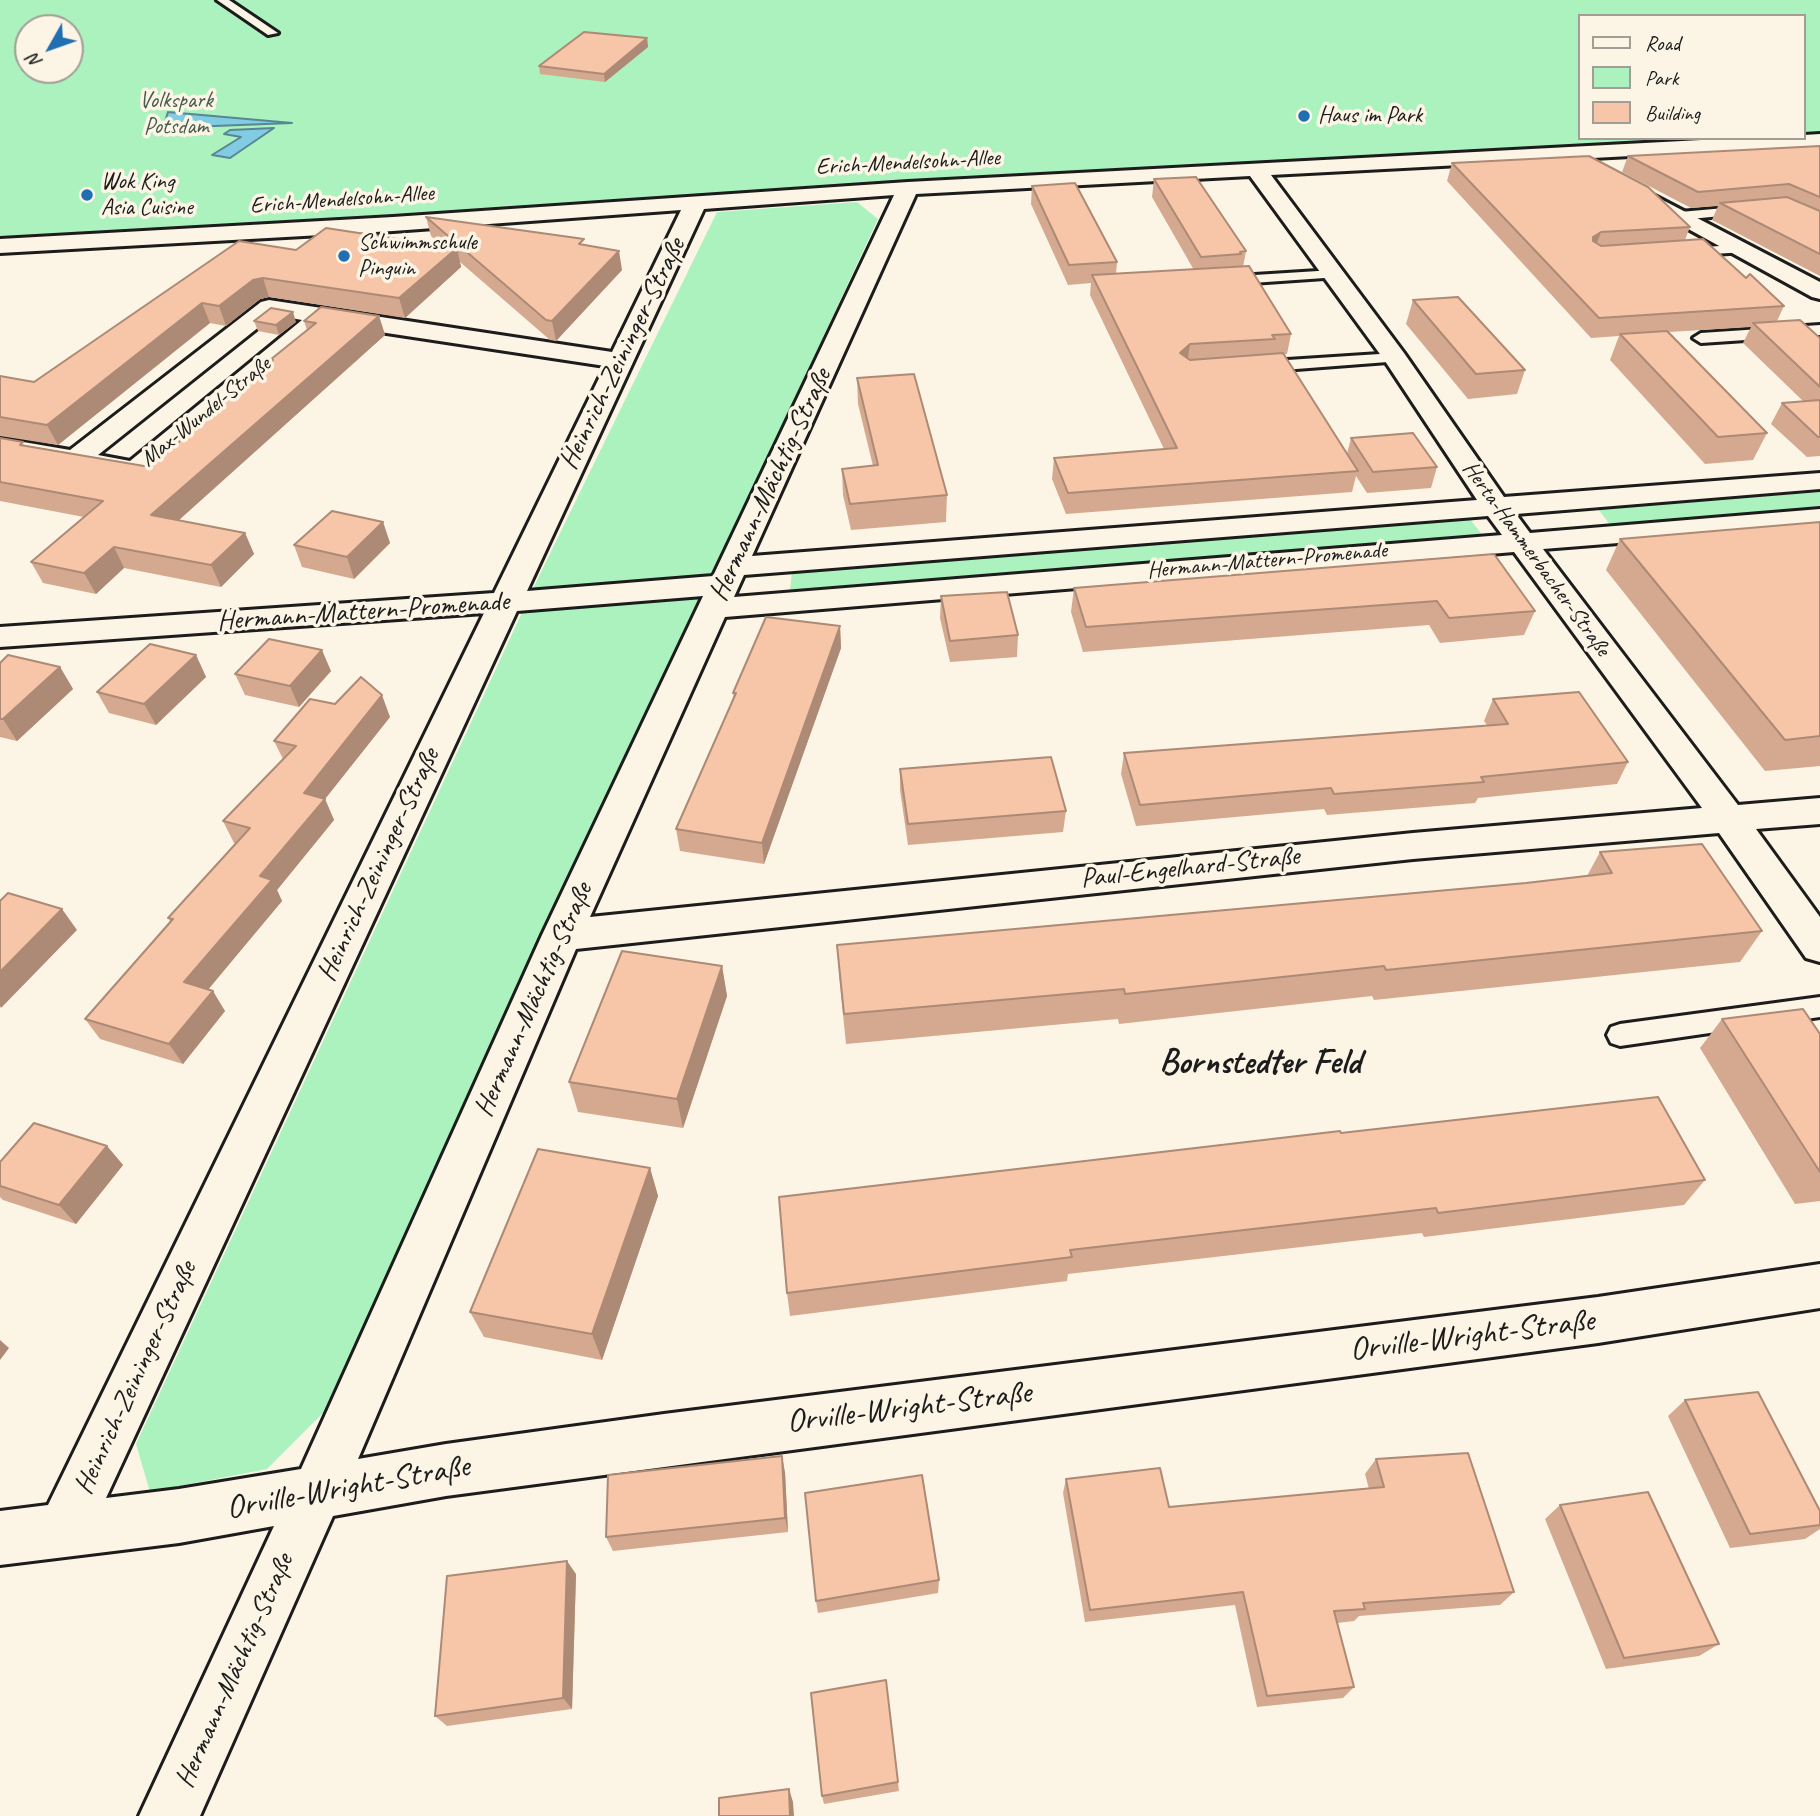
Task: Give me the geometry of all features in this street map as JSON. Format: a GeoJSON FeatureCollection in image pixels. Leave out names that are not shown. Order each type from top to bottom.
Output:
{"type":"FeatureCollection","features":[{"type":"Feature","properties":{"kind":"street","name":"Erich-Mendelsohn-Allee"},"geometry":{"type":"LineString","coordinates":[[0,246],[394,224],[908,188],[1820,140]]}},
{"type":"Feature","properties":{"kind":"street"},"geometry":{"type":"LineString","coordinates":[[1564,153],[1820,292]]}},
{"type":"Feature","properties":{"kind":"street","name":"Herta-Hammerbacher-Straße"},"geometry":{"type":"LineString","coordinates":[[1256,170],[1395,358],[1496,507],[1820,947]]}},
{"type":"Feature","properties":{"kind":"street","name":"Hermann-Mächtig-Straße"},"geometry":{"type":"LineString","coordinates":[[169,1816],[317,1492],[562,935],[908,188]]}},
{"type":"Feature","properties":{"kind":"street","name":"Heinrich-Zeininger-Straße"},"geometry":{"type":"LineString","coordinates":[[64,1530],[696,202]]}},
{"type":"Feature","properties":{"kind":"street"},"geometry":{"type":"LineString","coordinates":[[0,262],[29,245]]}},
{"type":"Feature","properties":{"kind":"street","name":"Max-Wundel-Straße"},"geometry":{"type":"LineString","coordinates":[[76,459],[269,307],[619,361]]}},
{"type":"Feature","properties":{"kind":"street","name":"Max-Wundel-Straße"},"geometry":{"type":"LineString","coordinates":[[0,446],[136,470],[322,316]]}},
{"type":"Feature","properties":{"kind":"street","name":"Hermann-Mattern-Promenade"},"geometry":{"type":"LineString","coordinates":[[0,637],[680,590],[1496,507],[1820,481]]}},
{"type":"Feature","properties":{"kind":"street","name":"Hermann-Mattern-Promenade"},"geometry":{"type":"LineString","coordinates":[[724,586],[1521,540],[1820,518]]}},
{"type":"Feature","properties":{"kind":"street","name":"Paul-Engelhard-Straße"},"geometry":{"type":"LineString","coordinates":[[562,935],[1373,850],[1820,811]]}},
{"type":"Feature","properties":{"kind":"street","name":"Orville-Wright-Straße"},"geometry":{"type":"LineString","coordinates":[[0,1538],[179,1516],[446,1470],[1598,1320],[1820,1286]]}},
{"type":"Feature","properties":{"kind":"lane"},"geometry":{"type":"LineString","coordinates":[[222,0],[272,33]]}},
{"type":"Feature","properties":{"kind":"lane"},"geometry":{"type":"LineString","coordinates":[[1680,216],[1756,209]]}},
{"type":"Feature","properties":{"kind":"lane"},"geometry":{"type":"LineString","coordinates":[[1660,254],[1740,249]]}},
{"type":"Feature","properties":{"kind":"lane"},"geometry":{"type":"LineString","coordinates":[[1211,281],[1334,274]]}},
{"type":"Feature","properties":{"kind":"lane"},"geometry":{"type":"LineString","coordinates":[[1701,338],[1820,330]]}},
{"type":"Feature","properties":{"kind":"lane"},"geometry":{"type":"LineString","coordinates":[[1242,369],[1395,358]]}},
{"type":"Feature","properties":{"kind":"lane"},"geometry":{"type":"LineString","coordinates":[[1620,1035],[1820,1007]]}},
{"type":"Feature","properties":{"kind":"green space","name":"Volkspark Potsdam"},"geometry":{"type":"Polygon","coordinates":[[[0,0],[1820,0],[1820,134],[1806,135],[1806,14],[1578,14],[1578,140],[1702,140],[0,239],[0,0]]]}},
{"type":"Feature","properties":{"kind":"green space"},"geometry":{"type":"Polygon","coordinates":[[[857,202],[878,219],[323,1413],[267,1469],[150,1492],[136,1444],[539,576],[717,212],[857,202]]]}},
{"type":"Feature","properties":{"kind":"green space"},"geometry":{"type":"Polygon","coordinates":[[[1820,492],[1820,510],[1611,526],[1598,509],[1820,492]]]}},
{"type":"Feature","properties":{"kind":"green space"},"geometry":{"type":"Polygon","coordinates":[[[1470,519],[1483,536],[790,590],[792,571],[1470,519]]]}},
{"type":"Feature","properties":{"kind":"water"},"geometry":{"type":"Polygon","coordinates":[[[168,112],[292,123],[163,128],[168,112]]]}},
{"type":"Feature","properties":{"kind":"water"},"geometry":{"type":"Polygon","coordinates":[[[274,128],[230,158],[212,155],[241,137],[224,134],[230,130],[274,128]]]}},
{"type":"Feature","properties":{"kind":"building"},"geometry":{"type":"Polygon","coordinates":[[[584,32],[647,38],[604,74],[539,66],[584,32]]]}},
{"type":"Feature","properties":{"kind":"building"},"geometry":{"type":"Polygon","coordinates":[[[1820,146],[1820,197],[1789,184],[1698,192],[1628,156],[1820,146]]]}},
{"type":"Feature","properties":{"kind":"building"},"geometry":{"type":"Polygon","coordinates":[[[1589,156],[1648,187],[1690,227],[1601,232],[1593,237],[1593,241],[1601,246],[1703,239],[1746,278],[1750,274],[1784,306],[1599,318],[1452,163],[1589,156]]]}},
{"type":"Feature","properties":{"kind":"building"},"geometry":{"type":"Polygon","coordinates":[[[1196,177],[1246,251],[1240,252],[1241,254],[1201,257],[1154,179],[1196,177]]]}},
{"type":"Feature","properties":{"kind":"building"},"geometry":{"type":"Polygon","coordinates":[[[1075,183],[1117,262],[1069,265],[1032,186],[1075,183]]]}},
{"type":"Feature","properties":{"kind":"building"},"geometry":{"type":"Polygon","coordinates":[[[1787,197],[1820,211],[1820,254],[1720,203],[1787,197]]]}},
{"type":"Feature","properties":{"kind":"building"},"geometry":{"type":"Polygon","coordinates":[[[426,217],[584,239],[579,244],[619,251],[552,321],[546,320],[426,217]]]}},
{"type":"Feature","properties":{"kind":"building"},"geometry":{"type":"Polygon","coordinates":[[[326,228],[457,248],[399,298],[263,278],[253,280],[219,306],[202,303],[47,425],[0,417],[0,376],[34,382],[239,241],[296,250],[326,228]]]}},
{"type":"Feature","properties":{"kind":"building"},"geometry":{"type":"Polygon","coordinates":[[[1249,266],[1291,334],[1272,335],[1275,339],[1190,344],[1180,353],[1190,360],[1283,353],[1358,471],[1068,493],[1054,458],[1177,448],[1092,275],[1249,266]]]}},
{"type":"Feature","properties":{"kind":"building"},"geometry":{"type":"Polygon","coordinates":[[[1458,297],[1525,370],[1476,374],[1413,300],[1458,297]]]}},
{"type":"Feature","properties":{"kind":"building"},"geometry":{"type":"Polygon","coordinates":[[[321,307],[379,316],[151,515],[245,533],[211,565],[114,547],[84,573],[31,562],[103,501],[0,482],[0,438],[23,442],[20,445],[150,467],[273,360],[270,360],[316,323],[304,321],[321,307]]]}},
{"type":"Feature","properties":{"kind":"building"},"geometry":{"type":"Polygon","coordinates":[[[271,308],[293,312],[276,325],[254,321],[271,308]]]}},
{"type":"Feature","properties":{"kind":"building"},"geometry":{"type":"Polygon","coordinates":[[[1800,320],[1820,338],[1820,387],[1753,323],[1800,320]]]}},
{"type":"Feature","properties":{"kind":"building"},"geometry":{"type":"Polygon","coordinates":[[[1667,331],[1767,433],[1718,437],[1620,334],[1667,331]]]}},
{"type":"Feature","properties":{"kind":"building"},"geometry":{"type":"Polygon","coordinates":[[[914,374],[947,495],[850,504],[842,469],[878,465],[857,378],[914,374]]]}},
{"type":"Feature","properties":{"kind":"building"},"geometry":{"type":"Polygon","coordinates":[[[1820,400],[1820,437],[1782,403],[1820,400]]]}},
{"type":"Feature","properties":{"kind":"building"},"geometry":{"type":"Polygon","coordinates":[[[1413,433],[1437,467],[1373,472],[1351,438],[1413,433]]]}},
{"type":"Feature","properties":{"kind":"building"},"geometry":{"type":"Polygon","coordinates":[[[332,511],[383,522],[347,557],[294,545],[332,511]]]}},
{"type":"Feature","properties":{"kind":"building"},"geometry":{"type":"Polygon","coordinates":[[[1820,522],[1820,736],[1785,740],[1620,539],[1820,522]]]}},
{"type":"Feature","properties":{"kind":"building"},"geometry":{"type":"Polygon","coordinates":[[[1494,554],[1535,611],[1449,618],[1437,601],[1086,627],[1074,588],[1494,554]]]}},
{"type":"Feature","properties":{"kind":"building"},"geometry":{"type":"Polygon","coordinates":[[[1007,592],[1018,635],[950,641],[941,596],[1007,592]]]}},
{"type":"Feature","properties":{"kind":"building"},"geometry":{"type":"Polygon","coordinates":[[[766,617],[840,626],[762,843],[676,829],[736,693],[733,693],[766,617]]]}},
{"type":"Feature","properties":{"kind":"building"},"geometry":{"type":"Polygon","coordinates":[[[269,639],[322,650],[290,686],[235,674],[269,639]]]}},
{"type":"Feature","properties":{"kind":"building"},"geometry":{"type":"Polygon","coordinates":[[[150,644],[196,655],[144,704],[97,692],[150,644]]]}},
{"type":"Feature","properties":{"kind":"building"},"geometry":{"type":"Polygon","coordinates":[[[8,655],[60,667],[0,719],[0,663],[8,655]]]}},
{"type":"Feature","properties":{"kind":"building"},"geometry":{"type":"Polygon","coordinates":[[[361,677],[382,695],[304,793],[325,799],[260,876],[272,880],[184,982],[213,991],[169,1044],[85,1019],[173,919],[168,918],[250,828],[223,821],[296,746],[274,741],[310,699],[335,704],[361,677]]]}},
{"type":"Feature","properties":{"kind":"building"},"geometry":{"type":"Polygon","coordinates":[[[1579,692],[1628,762],[1481,777],[1484,782],[1334,794],[1331,788],[1140,805],[1124,753],[1508,724],[1493,699],[1579,692]]]}},
{"type":"Feature","properties":{"kind":"building"},"geometry":{"type":"Polygon","coordinates":[[[1051,757],[1066,811],[908,824],[900,769],[1051,757]]]}},
{"type":"Feature","properties":{"kind":"building"},"geometry":{"type":"Polygon","coordinates":[[[1702,844],[1762,931],[1386,970],[1384,966],[1125,994],[1124,989],[844,1014],[837,945],[1612,873],[1600,852],[1702,844]]]}},
{"type":"Feature","properties":{"kind":"building"},"geometry":{"type":"Polygon","coordinates":[[[8,893],[62,909],[0,972],[0,901],[8,893]]]}},
{"type":"Feature","properties":{"kind":"building"},"geometry":{"type":"Polygon","coordinates":[[[622,951],[722,966],[677,1099],[569,1082],[622,951]]]}},
{"type":"Feature","properties":{"kind":"building"},"geometry":{"type":"Polygon","coordinates":[[[1803,1009],[1820,1034],[1820,1172],[1722,1019],[1803,1009]]]}},
{"type":"Feature","properties":{"kind":"building"},"geometry":{"type":"Polygon","coordinates":[[[1658,1097],[1705,1180],[1438,1213],[1436,1208],[1070,1250],[1072,1257],[787,1293],[779,1197],[1340,1131],[1658,1097]]]}},
{"type":"Feature","properties":{"kind":"building"},"geometry":{"type":"Polygon","coordinates":[[[34,1123],[107,1146],[59,1205],[0,1186],[0,1162],[34,1123]]]}},
{"type":"Feature","properties":{"kind":"building"},"geometry":{"type":"Polygon","coordinates":[[[538,1149],[650,1168],[592,1334],[470,1312],[538,1149]]]}},
{"type":"Feature","properties":{"kind":"building"},"geometry":{"type":"Polygon","coordinates":[[[1758,1392],[1820,1511],[1820,1525],[1750,1534],[1685,1400],[1758,1392]]]}},
{"type":"Feature","properties":{"kind":"building"},"geometry":{"type":"Polygon","coordinates":[[[1468,1453],[1514,1592],[1363,1603],[1365,1609],[1334,1611],[1354,1687],[1267,1696],[1243,1592],[1090,1610],[1066,1479],[1160,1468],[1169,1507],[1384,1487],[1376,1459],[1468,1453]]]}},
{"type":"Feature","properties":{"kind":"building"},"geometry":{"type":"Polygon","coordinates":[[[782,1456],[785,1518],[606,1537],[608,1475],[782,1456]]]}},
{"type":"Feature","properties":{"kind":"building"},"geometry":{"type":"Polygon","coordinates":[[[922,1475],[939,1580],[816,1601],[805,1493],[922,1475]]]}},
{"type":"Feature","properties":{"kind":"building"},"geometry":{"type":"Polygon","coordinates":[[[1648,1492],[1719,1644],[1624,1658],[1560,1505],[1648,1492]]]}},
{"type":"Feature","properties":{"kind":"building"},"geometry":{"type":"Polygon","coordinates":[[[567,1561],[563,1698],[435,1716],[447,1576],[567,1561]]]}},
{"type":"Feature","properties":{"kind":"building"},"geometry":{"type":"Polygon","coordinates":[[[886,1680],[898,1782],[822,1796],[811,1693],[886,1680]]]}},
{"type":"Feature","properties":{"kind":"building"},"geometry":{"type":"Polygon","coordinates":[[[789,1789],[790,1816],[719,1816],[719,1798],[789,1789]]]}},
{"type":"Feature","properties":{"kind":"place","name":"Haus im Park"},"geometry":{"type":"Point","coordinates":[1304,116]}},
{"type":"Feature","properties":{"kind":"place","name":"Wok King Asia Cuisine"},"geometry":{"type":"Point","coordinates":[87,195]}},
{"type":"Feature","properties":{"kind":"place","name":"Schwimmschule Pinguin"},"geometry":{"type":"Point","coordinates":[344,256]}},
{"type":"Feature","properties":{"kind":"district","name":"Bornstedter Feld"},"geometry":{"type":"Point","coordinates":[1260,1064]}}]}
